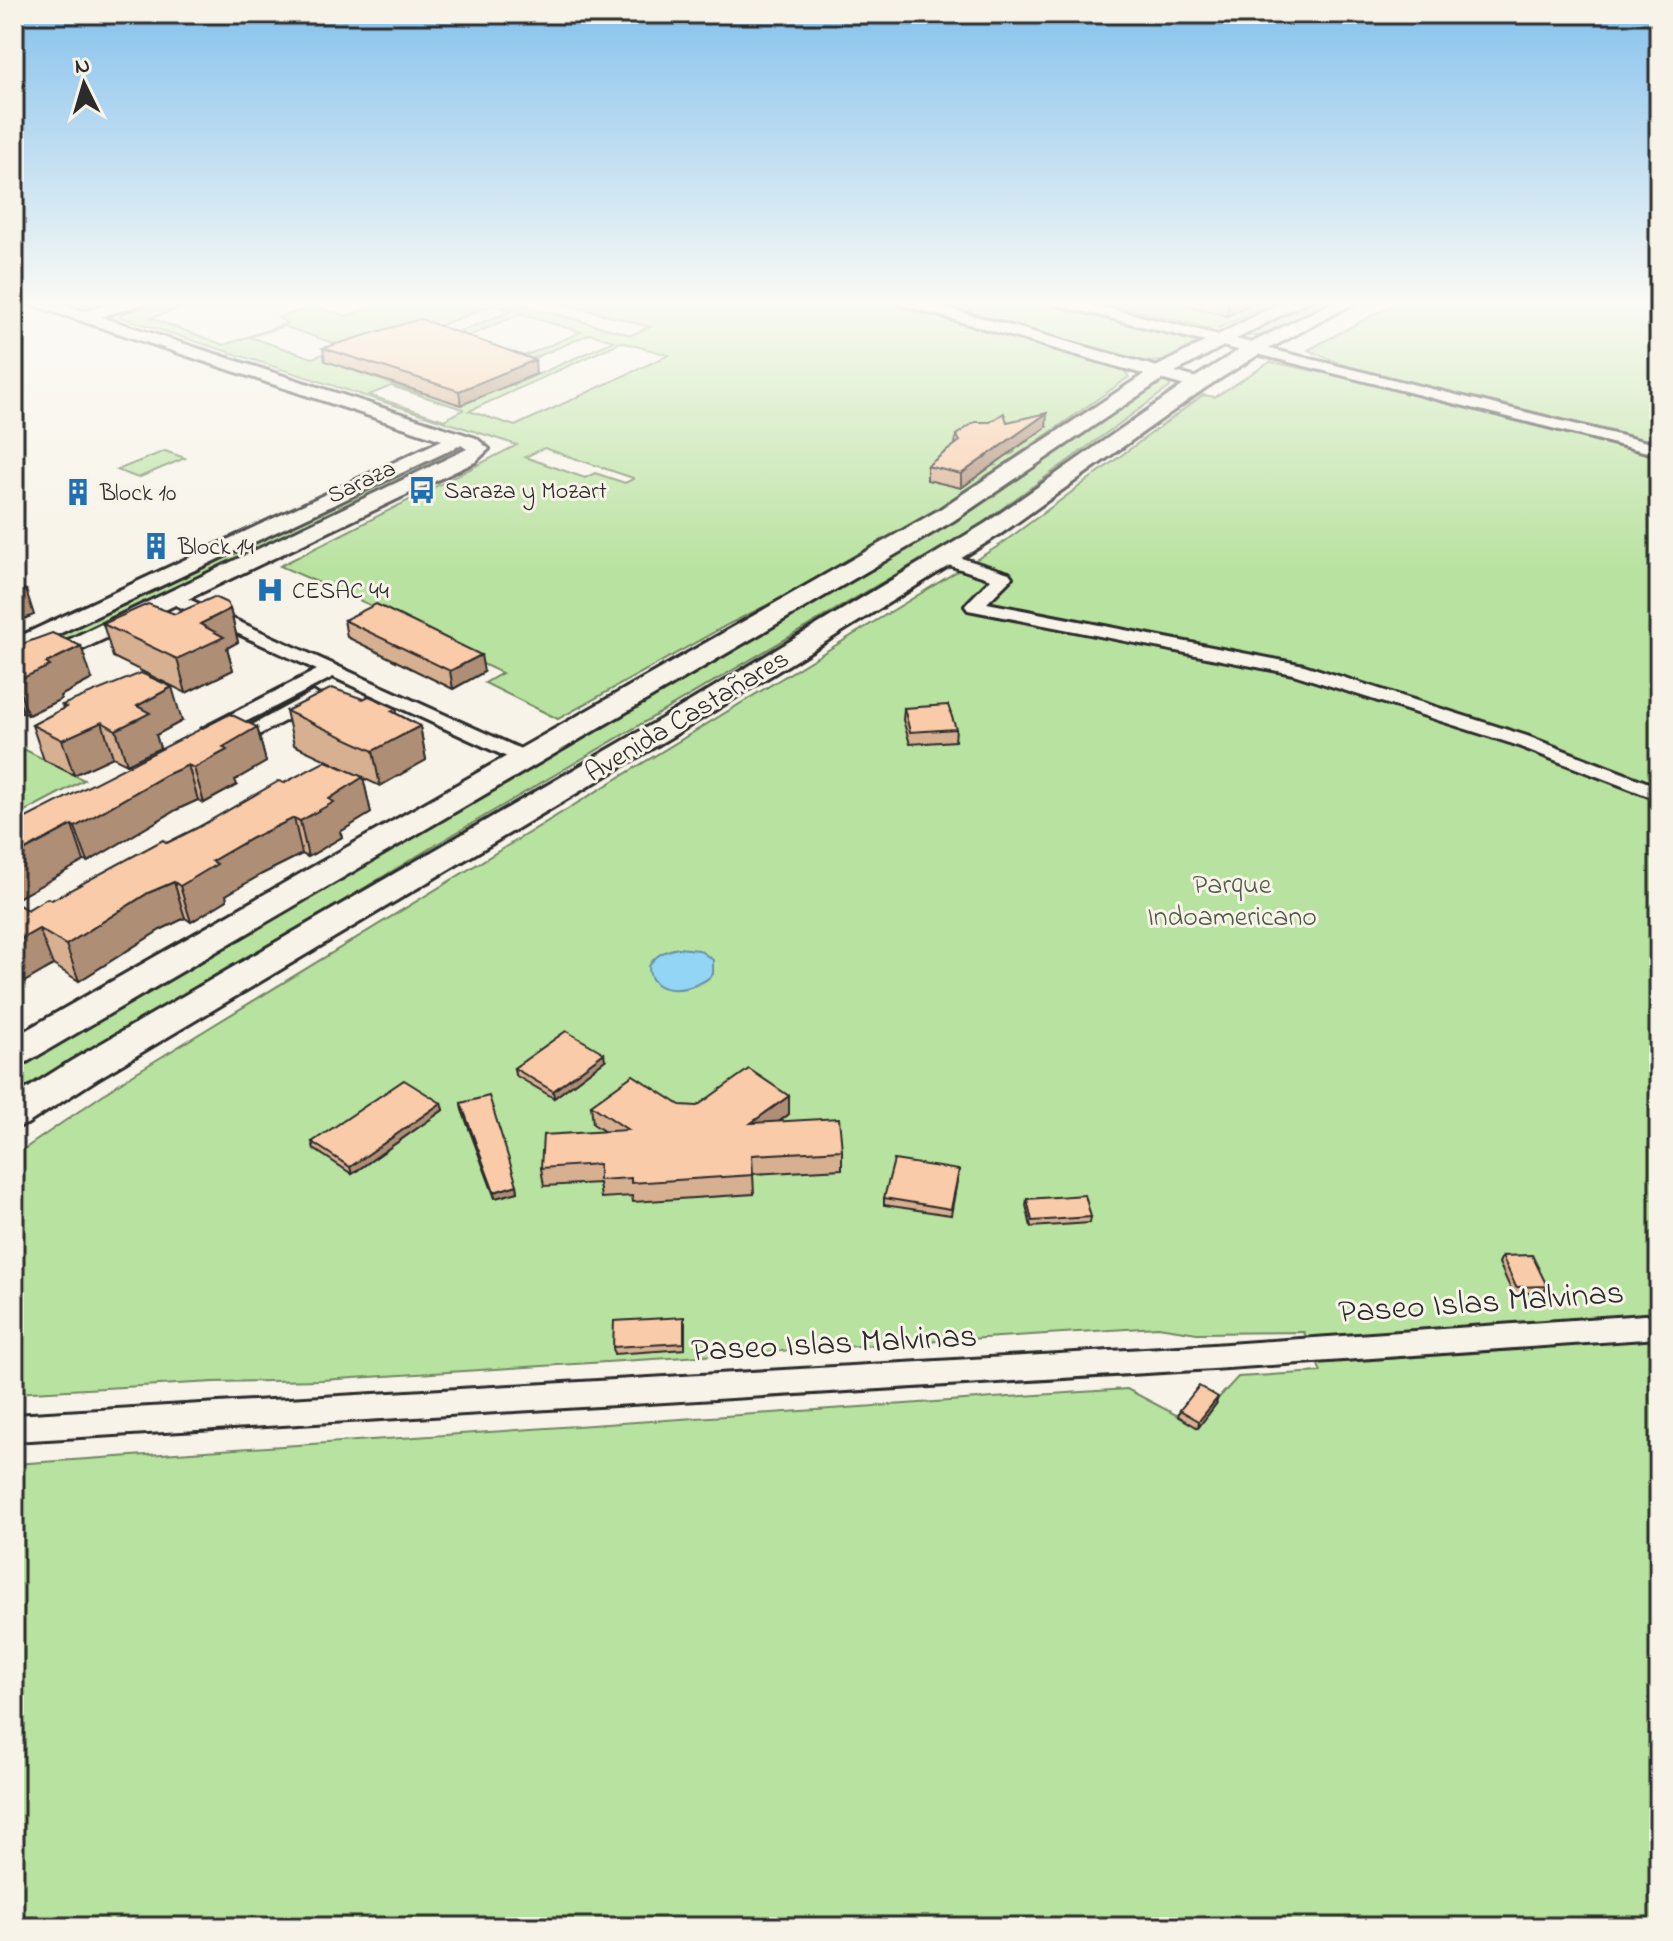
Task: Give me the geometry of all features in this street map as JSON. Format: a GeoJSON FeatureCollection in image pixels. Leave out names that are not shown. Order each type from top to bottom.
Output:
{"type":"FeatureCollection","features":[{"type":"Feature","properties":{"kind":"main road","name":"Avenida Castañares"},"geometry":{"type":"LineString","coordinates":[[14,1053],[945,516],[1131,392]]}},
{"type":"Feature","properties":{"kind":"main road","name":"Avenida Castañares"},"geometry":{"type":"LineString","coordinates":[[14,1115],[84,1070],[671,725],[994,528],[1187,392]]}},
{"type":"Feature","properties":{"kind":"street"},"geometry":{"type":"LineString","coordinates":[[301,392],[464,449]]}},
{"type":"Feature","properties":{"kind":"street"},"geometry":{"type":"LineString","coordinates":[[1425,392],[1659,450]]}},
{"type":"Feature","properties":{"kind":"street","name":"Saraza"},"geometry":{"type":"LineString","coordinates":[[14,675],[175,598],[464,449]]}},
{"type":"Feature","properties":{"kind":"street","name":"Saraza"},"geometry":{"type":"LineString","coordinates":[[14,648],[464,449]]}},
{"type":"Feature","properties":{"kind":"street"},"geometry":{"type":"LineString","coordinates":[[945,558],[1003,577],[974,606],[1297,669],[1520,740],[1659,794]]}},
{"type":"Feature","properties":{"kind":"street"},"geometry":{"type":"LineString","coordinates":[[175,598],[527,759]]}},
{"type":"Feature","properties":{"kind":"street"},"geometry":{"type":"LineString","coordinates":[[202,747],[341,674]]}},
{"type":"Feature","properties":{"kind":"street","name":"Paseo Islas Malvinas"},"geometry":{"type":"LineString","coordinates":[[14,1428],[1198,1358],[1659,1326]]}},
{"type":"Feature","properties":{"kind":"green space"},"geometry":{"type":"Polygon","coordinates":[[[351,392],[377,392],[369,395],[444,420],[463,409],[408,392],[421,394],[444,392],[435,395],[461,405],[481,396],[476,393],[479,392],[512,392],[469,411],[515,426],[590,392],[1108,392],[962,494],[863,557],[729,624],[558,719],[485,683],[502,673],[386,618],[391,614],[280,566],[517,445],[351,392]],[[995,432],[975,436],[955,449],[959,463],[979,468],[996,465],[992,459],[1012,454],[1015,452],[1009,447],[1028,441],[1026,436],[1016,438],[1015,434],[995,432]],[[544,448],[525,457],[585,478],[595,473],[625,483],[633,479],[544,448]]]}},
{"type":"Feature","properties":{"kind":"green space"},"geometry":{"type":"Polygon","coordinates":[[[1140,392],[1164,392],[978,526],[432,847],[14,1100],[14,1061],[1140,392]]]}},
{"type":"Feature","properties":{"kind":"green space","name":"Parque Indoamericano"},"geometry":{"type":"Polygon","coordinates":[[[1224,392],[1659,392],[1659,1927],[14,1927],[14,1464],[1127,1389],[1178,1416],[1197,1392],[1215,1402],[1238,1377],[1321,1372],[1304,1332],[1197,1333],[1158,1327],[322,1380],[214,1382],[14,1393],[14,1156],[127,1078],[1000,545],[1203,395],[1215,397],[1224,392]]]}},
{"type":"Feature","properties":{"kind":"green space"},"geometry":{"type":"Polygon","coordinates":[[[452,449],[462,452],[14,669],[14,652],[452,449]]]}},
{"type":"Feature","properties":{"kind":"green space"},"geometry":{"type":"Polygon","coordinates":[[[165,451],[185,458],[138,478],[117,470],[165,451]]]}},
{"type":"Feature","properties":{"kind":"green space"},"geometry":{"type":"Polygon","coordinates":[[[14,744],[74,775],[84,780],[14,817],[14,744]]]}},
{"type":"Feature","properties":{"kind":"water"},"geometry":{"type":"Polygon","coordinates":[[[678,948],[699,950],[713,960],[713,974],[697,985],[686,988],[665,988],[656,984],[649,966],[661,954],[678,948]]]}},
{"type":"Feature","properties":{"kind":"building"},"geometry":{"type":"Polygon","coordinates":[[[1004,413],[1007,422],[1047,413],[961,474],[927,466],[960,441],[956,435],[975,422],[990,422],[1004,413]]]}},
{"type":"Feature","properties":{"kind":"building"},"geometry":{"type":"Polygon","coordinates":[[[14,585],[26,590],[14,595],[14,585]]]}},
{"type":"Feature","properties":{"kind":"building"},"geometry":{"type":"Polygon","coordinates":[[[214,597],[227,603],[230,609],[200,624],[224,637],[177,659],[103,624],[148,604],[175,614],[214,597]]]}},
{"type":"Feature","properties":{"kind":"building"},"geometry":{"type":"Polygon","coordinates":[[[376,604],[481,655],[450,671],[344,620],[376,604]]]}},
{"type":"Feature","properties":{"kind":"building"},"geometry":{"type":"Polygon","coordinates":[[[52,633],[81,646],[46,663],[50,666],[14,680],[14,647],[52,633]]]}},
{"type":"Feature","properties":{"kind":"building"},"geometry":{"type":"Polygon","coordinates":[[[141,673],[172,687],[137,706],[150,713],[116,730],[102,722],[62,740],[32,725],[66,707],[62,705],[141,673]]]}},
{"type":"Feature","properties":{"kind":"building"},"geometry":{"type":"Polygon","coordinates":[[[332,688],[363,699],[369,696],[396,708],[391,711],[420,726],[373,751],[286,711],[332,688]]]}},
{"type":"Feature","properties":{"kind":"building"},"geometry":{"type":"Polygon","coordinates":[[[948,705],[956,729],[910,732],[904,708],[948,705]]]}},
{"type":"Feature","properties":{"kind":"building"},"geometry":{"type":"Polygon","coordinates":[[[230,714],[257,727],[223,747],[227,750],[194,768],[188,765],[166,775],[75,827],[72,825],[14,856],[14,824],[230,714]]]}},
{"type":"Feature","properties":{"kind":"building"},"geometry":{"type":"Polygon","coordinates":[[[326,761],[363,777],[329,799],[334,802],[300,821],[294,818],[252,838],[212,861],[217,864],[180,886],[174,882],[148,893],[66,945],[39,929],[14,943],[14,902],[27,910],[47,898],[52,900],[163,840],[167,843],[197,828],[279,781],[284,783],[326,761]]]}},
{"type":"Feature","properties":{"kind":"building"},"geometry":{"type":"Polygon","coordinates":[[[566,1031],[604,1053],[553,1091],[514,1068],[566,1031]]]}},
{"type":"Feature","properties":{"kind":"building"},"geometry":{"type":"Polygon","coordinates":[[[749,1069],[789,1096],[751,1123],[839,1118],[842,1150],[752,1155],[753,1175],[631,1183],[631,1178],[599,1180],[599,1164],[541,1168],[543,1135],[628,1130],[591,1105],[633,1075],[680,1105],[697,1106],[749,1069]]]}},
{"type":"Feature","properties":{"kind":"building"},"geometry":{"type":"Polygon","coordinates":[[[404,1080],[441,1103],[350,1167],[312,1142],[404,1080]]]}},
{"type":"Feature","properties":{"kind":"building"},"geometry":{"type":"Polygon","coordinates":[[[489,1096],[517,1185],[494,1192],[461,1103],[489,1096]]]}},
{"type":"Feature","properties":{"kind":"building"},"geometry":{"type":"Polygon","coordinates":[[[894,1160],[959,1170],[951,1209],[884,1198],[894,1160]]]}},
{"type":"Feature","properties":{"kind":"building"},"geometry":{"type":"Polygon","coordinates":[[[1085,1195],[1091,1217],[1032,1221],[1027,1199],[1085,1195]]]}},
{"type":"Feature","properties":{"kind":"building"},"geometry":{"type":"Polygon","coordinates":[[[1532,1255],[1547,1286],[1516,1287],[1502,1256],[1532,1255]]]}},
{"type":"Feature","properties":{"kind":"building"},"geometry":{"type":"Polygon","coordinates":[[[684,1317],[684,1343],[613,1347],[614,1321],[684,1317]]]}},
{"type":"Feature","properties":{"kind":"building"},"geometry":{"type":"Polygon","coordinates":[[[1199,1386],[1218,1397],[1199,1421],[1180,1410],[1199,1386]]]}},
{"type":"Feature","properties":{"kind":"place","name":"Saraza y Mozart"},"geometry":{"type":"Point","coordinates":[422,490]}},
{"type":"Feature","properties":{"kind":"place","name":"Block 10"},"geometry":{"type":"Point","coordinates":[78,492]}},
{"type":"Feature","properties":{"kind":"place","name":"Block 14"},"geometry":{"type":"Point","coordinates":[156,546]}},
{"type":"Feature","properties":{"kind":"place","name":"CESAC 44"},"geometry":{"type":"Point","coordinates":[270,590]}}]}
